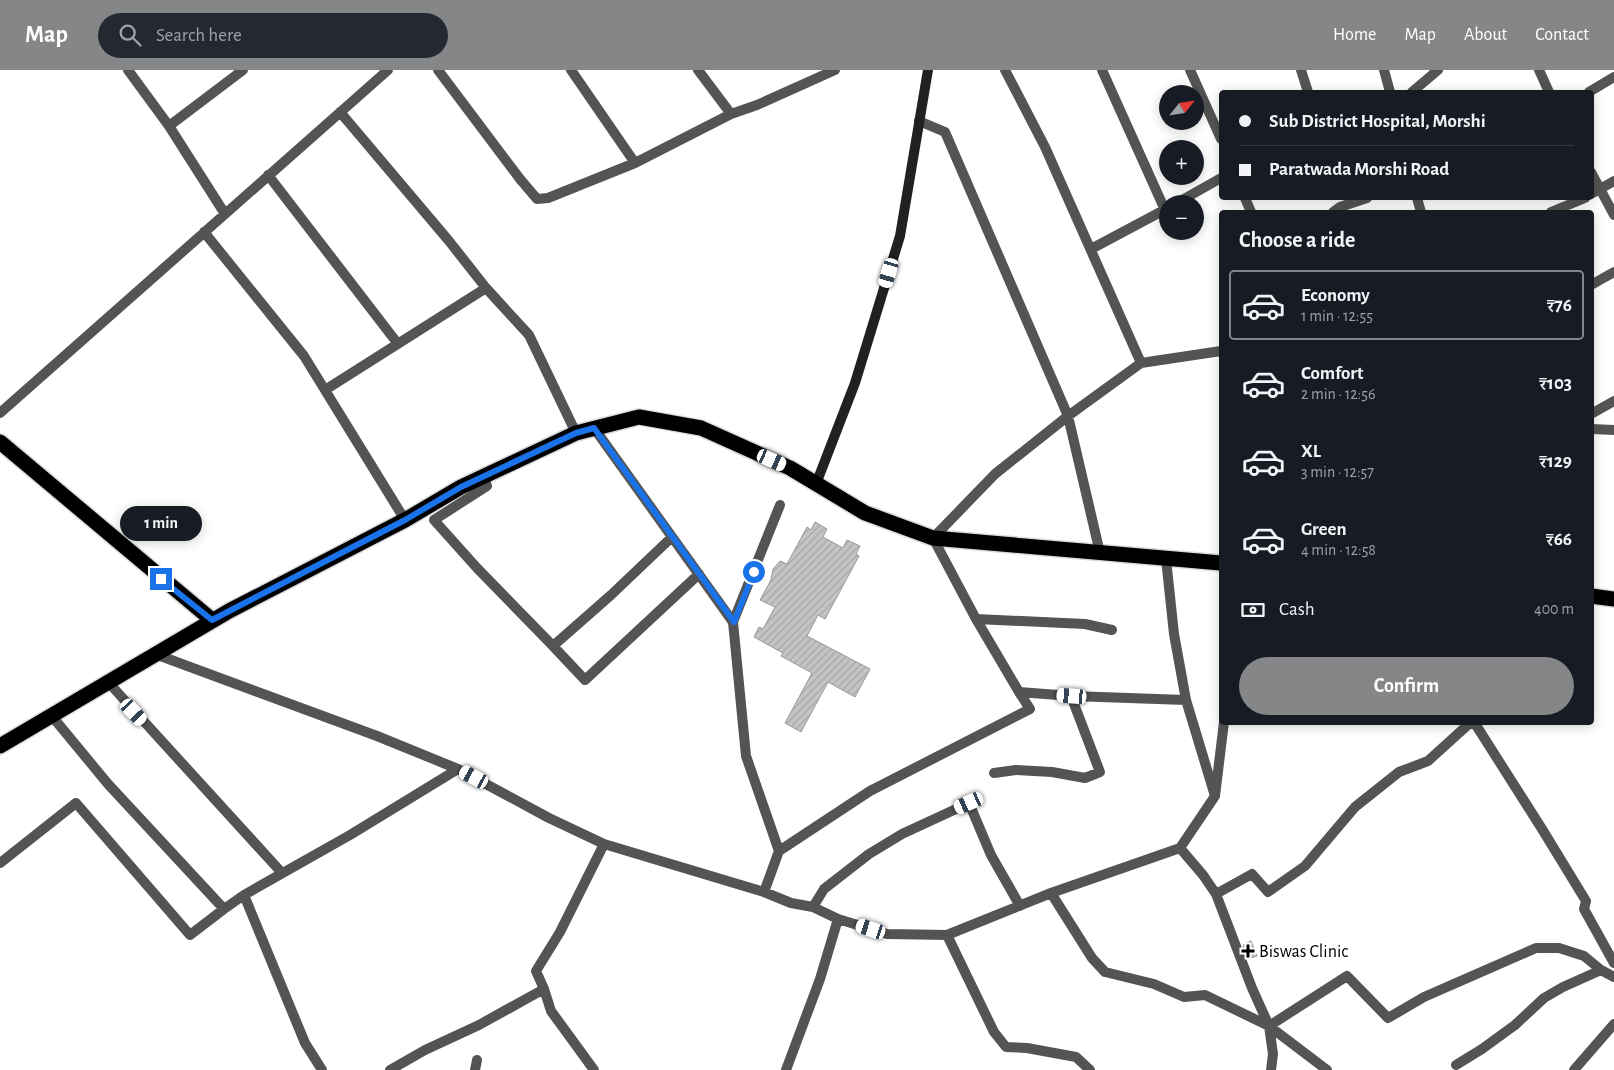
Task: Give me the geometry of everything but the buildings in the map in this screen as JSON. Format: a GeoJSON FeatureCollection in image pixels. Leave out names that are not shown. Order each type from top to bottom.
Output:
{"type":"FeatureCollection","features":[{"type":"Feature","properties":{"kind":"highway"},"geometry":{"type":"LineString","coordinates":[[0,746],[212,620],[405,520],[461,487],[576,433],[638,416],[700,428],[790,468],[865,513],[933,538],[1219,564]]}},
{"type":"Feature","properties":{"kind":"highway"},"geometry":{"type":"LineString","coordinates":[[0,442],[212,620]]}},
{"type":"Feature","properties":{"kind":"highway"},"geometry":{"type":"LineString","coordinates":[[1594,596],[1614,599]]}},
{"type":"Feature","properties":{"kind":"street"},"geometry":{"type":"LineString","coordinates":[[128,70],[168,126],[225,214]]}},
{"type":"Feature","properties":{"kind":"street"},"geometry":{"type":"LineString","coordinates":[[168,126],[243,70]]}},
{"type":"Feature","properties":{"kind":"street"},"geometry":{"type":"LineString","coordinates":[[0,413],[388,70]]}},
{"type":"Feature","properties":{"kind":"street"},"geometry":{"type":"LineString","coordinates":[[438,70],[520,179],[538,199],[548,198],[635,163],[731,114],[757,105],[835,70]]}},
{"type":"Feature","properties":{"kind":"street"},"geometry":{"type":"LineString","coordinates":[[571,70],[635,163]]}},
{"type":"Feature","properties":{"kind":"street"},"geometry":{"type":"LineString","coordinates":[[698,70],[731,114]]}},
{"type":"Feature","properties":{"kind":"street"},"geometry":{"type":"LineString","coordinates":[[1005,70],[1045,147],[1141,363]]}},
{"type":"Feature","properties":{"kind":"street"},"geometry":{"type":"LineString","coordinates":[[1102,70],[1160,195]]}},
{"type":"Feature","properties":{"kind":"street"},"geometry":{"type":"LineString","coordinates":[[1190,70],[1219,135]]}},
{"type":"Feature","properties":{"kind":"street"},"geometry":{"type":"LineString","coordinates":[[1301,70],[1307,90]]}},
{"type":"Feature","properties":{"kind":"street"},"geometry":{"type":"LineString","coordinates":[[1384,70],[1389,90]]}},
{"type":"Feature","properties":{"kind":"street"},"geometry":{"type":"LineString","coordinates":[[1414,90],[1438,70]]}},
{"type":"Feature","properties":{"kind":"street"},"geometry":{"type":"LineString","coordinates":[[1539,70],[1549,90]]}},
{"type":"Feature","properties":{"kind":"street"},"geometry":{"type":"LineString","coordinates":[[816,484],[855,384],[900,236],[929,71]]}},
{"type":"Feature","properties":{"kind":"street"},"geometry":{"type":"LineString","coordinates":[[1592,90],[1614,77]]}},
{"type":"Feature","properties":{"kind":"street"},"geometry":{"type":"LineString","coordinates":[[340,112],[449,241],[486,288],[529,335],[576,433]]}},
{"type":"Feature","properties":{"kind":"street"},"geometry":{"type":"LineString","coordinates":[[919,121],[945,132],[1068,416],[1100,553]]}},
{"type":"Feature","properties":{"kind":"street"},"geometry":{"type":"LineString","coordinates":[[268,175],[398,344]]}},
{"type":"Feature","properties":{"kind":"street"},"geometry":{"type":"LineString","coordinates":[[1191,195],[1219,179]]}},
{"type":"Feature","properties":{"kind":"street"},"geometry":{"type":"LineString","coordinates":[[1614,181],[1596,192],[1614,215]]}},
{"type":"Feature","properties":{"kind":"street"},"geometry":{"type":"LineString","coordinates":[[1336,210],[1361,200]]}},
{"type":"Feature","properties":{"kind":"street"},"geometry":{"type":"LineString","coordinates":[[1556,210],[1579,200]]}},
{"type":"Feature","properties":{"kind":"street"},"geometry":{"type":"LineString","coordinates":[[1091,249],[1159,213]]}},
{"type":"Feature","properties":{"kind":"street"},"geometry":{"type":"LineString","coordinates":[[204,232],[304,356],[405,520]]}},
{"type":"Feature","properties":{"kind":"street"},"geometry":{"type":"LineString","coordinates":[[1594,283],[1614,272]]}},
{"type":"Feature","properties":{"kind":"street"},"geometry":{"type":"LineString","coordinates":[[325,390],[486,288]]}},
{"type":"Feature","properties":{"kind":"street"},"geometry":{"type":"LineString","coordinates":[[778,851],[870,791],[1030,709],[976,619],[933,538],[994,474],[1068,416],[1141,363],[1219,351]]}},
{"type":"Feature","properties":{"kind":"street"},"geometry":{"type":"LineString","coordinates":[[1594,412],[1614,401]]}},
{"type":"Feature","properties":{"kind":"street"},"geometry":{"type":"LineString","coordinates":[[594,428],[734,622]]}},
{"type":"Feature","properties":{"kind":"street"},"geometry":{"type":"LineString","coordinates":[[1594,428],[1614,430]]}},
{"type":"Feature","properties":{"kind":"street"},"geometry":{"type":"LineString","coordinates":[[483,476],[486,486],[434,520],[477,568],[585,680],[699,574]]}},
{"type":"Feature","properties":{"kind":"street"},"geometry":{"type":"LineString","coordinates":[[764,892],[778,851],[746,756],[734,622],[780,505]]}},
{"type":"Feature","properties":{"kind":"street"},"geometry":{"type":"LineString","coordinates":[[553,646],[611,595],[672,537]]}},
{"type":"Feature","properties":{"kind":"street"},"geometry":{"type":"LineString","coordinates":[[1166,559],[1174,634],[1186,700],[1215,796]]}},
{"type":"Feature","properties":{"kind":"street"},"geometry":{"type":"LineString","coordinates":[[976,619],[1085,624],[1112,630]]}},
{"type":"Feature","properties":{"kind":"street"},"geometry":{"type":"LineString","coordinates":[[155,654],[377,736],[458,769],[549,818],[604,844],[764,892],[791,903],[813,908],[838,919],[887,934],[947,935],[1051,893],[1180,848],[1215,796],[1224,725]]}},
{"type":"Feature","properties":{"kind":"street"},"geometry":{"type":"LineString","coordinates":[[108,682],[282,873]]}},
{"type":"Feature","properties":{"kind":"street"},"geometry":{"type":"LineString","coordinates":[[1019,692],[1186,700]]}},
{"type":"Feature","properties":{"kind":"street"},"geometry":{"type":"LineString","coordinates":[[994,773],[1016,770],[1052,772],[1085,778],[1100,772],[1072,696]]}},
{"type":"Feature","properties":{"kind":"street"},"geometry":{"type":"LineString","coordinates":[[52,715],[108,784],[224,909]]}},
{"type":"Feature","properties":{"kind":"street"},"geometry":{"type":"LineString","coordinates":[[1216,894],[1252,874],[1268,892],[1305,866],[1355,807],[1399,772],[1428,761],[1469,725]]}},
{"type":"Feature","properties":{"kind":"street"},"geometry":{"type":"LineString","coordinates":[[1474,725],[1542,829],[1586,901],[1584,909],[1614,963]]}},
{"type":"Feature","properties":{"kind":"street"},"geometry":{"type":"LineString","coordinates":[[0,863],[76,803],[190,935],[244,894],[350,835],[458,769]]}},
{"type":"Feature","properties":{"kind":"street"},"geometry":{"type":"LineString","coordinates":[[813,908],[824,889],[869,854],[902,834],[969,803],[991,855],[1020,906]]}},
{"type":"Feature","properties":{"kind":"street"},"geometry":{"type":"LineString","coordinates":[[594,1070],[551,1011],[536,971],[560,932],[604,844]]}},
{"type":"Feature","properties":{"kind":"street"},"geometry":{"type":"LineString","coordinates":[[1180,848],[1216,894],[1252,988],[1269,1026],[1273,1054],[1271,1070]]}},
{"type":"Feature","properties":{"kind":"street"},"geometry":{"type":"LineString","coordinates":[[1051,893],[1092,958],[1105,972],[1154,984],[1184,997],[1205,995],[1269,1026],[1327,1070]]}},
{"type":"Feature","properties":{"kind":"street"},"geometry":{"type":"LineString","coordinates":[[244,894],[305,1043],[322,1070]]}},
{"type":"Feature","properties":{"kind":"street"},"geometry":{"type":"LineString","coordinates":[[786,1070],[820,979],[838,919]]}},
{"type":"Feature","properties":{"kind":"street"},"geometry":{"type":"LineString","coordinates":[[947,935],[994,1032],[1006,1047],[1076,1057],[1090,1070]]}},
{"type":"Feature","properties":{"kind":"street"},"geometry":{"type":"LineString","coordinates":[[1269,1026],[1348,976],[1388,1018],[1424,997],[1536,948],[1559,948],[1584,956],[1601,970],[1614,977]]}},
{"type":"Feature","properties":{"kind":"street"},"geometry":{"type":"LineString","coordinates":[[1456,1065],[1515,1025],[1544,998],[1601,970]]}},
{"type":"Feature","properties":{"kind":"street"},"geometry":{"type":"LineString","coordinates":[[390,1070],[544,990]]}},
{"type":"Feature","properties":{"kind":"street"},"geometry":{"type":"LineString","coordinates":[[1574,1070],[1614,1024]]}},
{"type":"Feature","properties":{"kind":"place","name":"Biswas Clinic"},"geometry":{"type":"Point","coordinates":[1248,951]}},
{"type":"Feature","properties":{"kind":"route"},"geometry":{"type":"LineString","coordinates":[[161,579],[212,620],[405,520],[461,487],[576,433],[594,428],[734,622],[754,572]]}}]}
